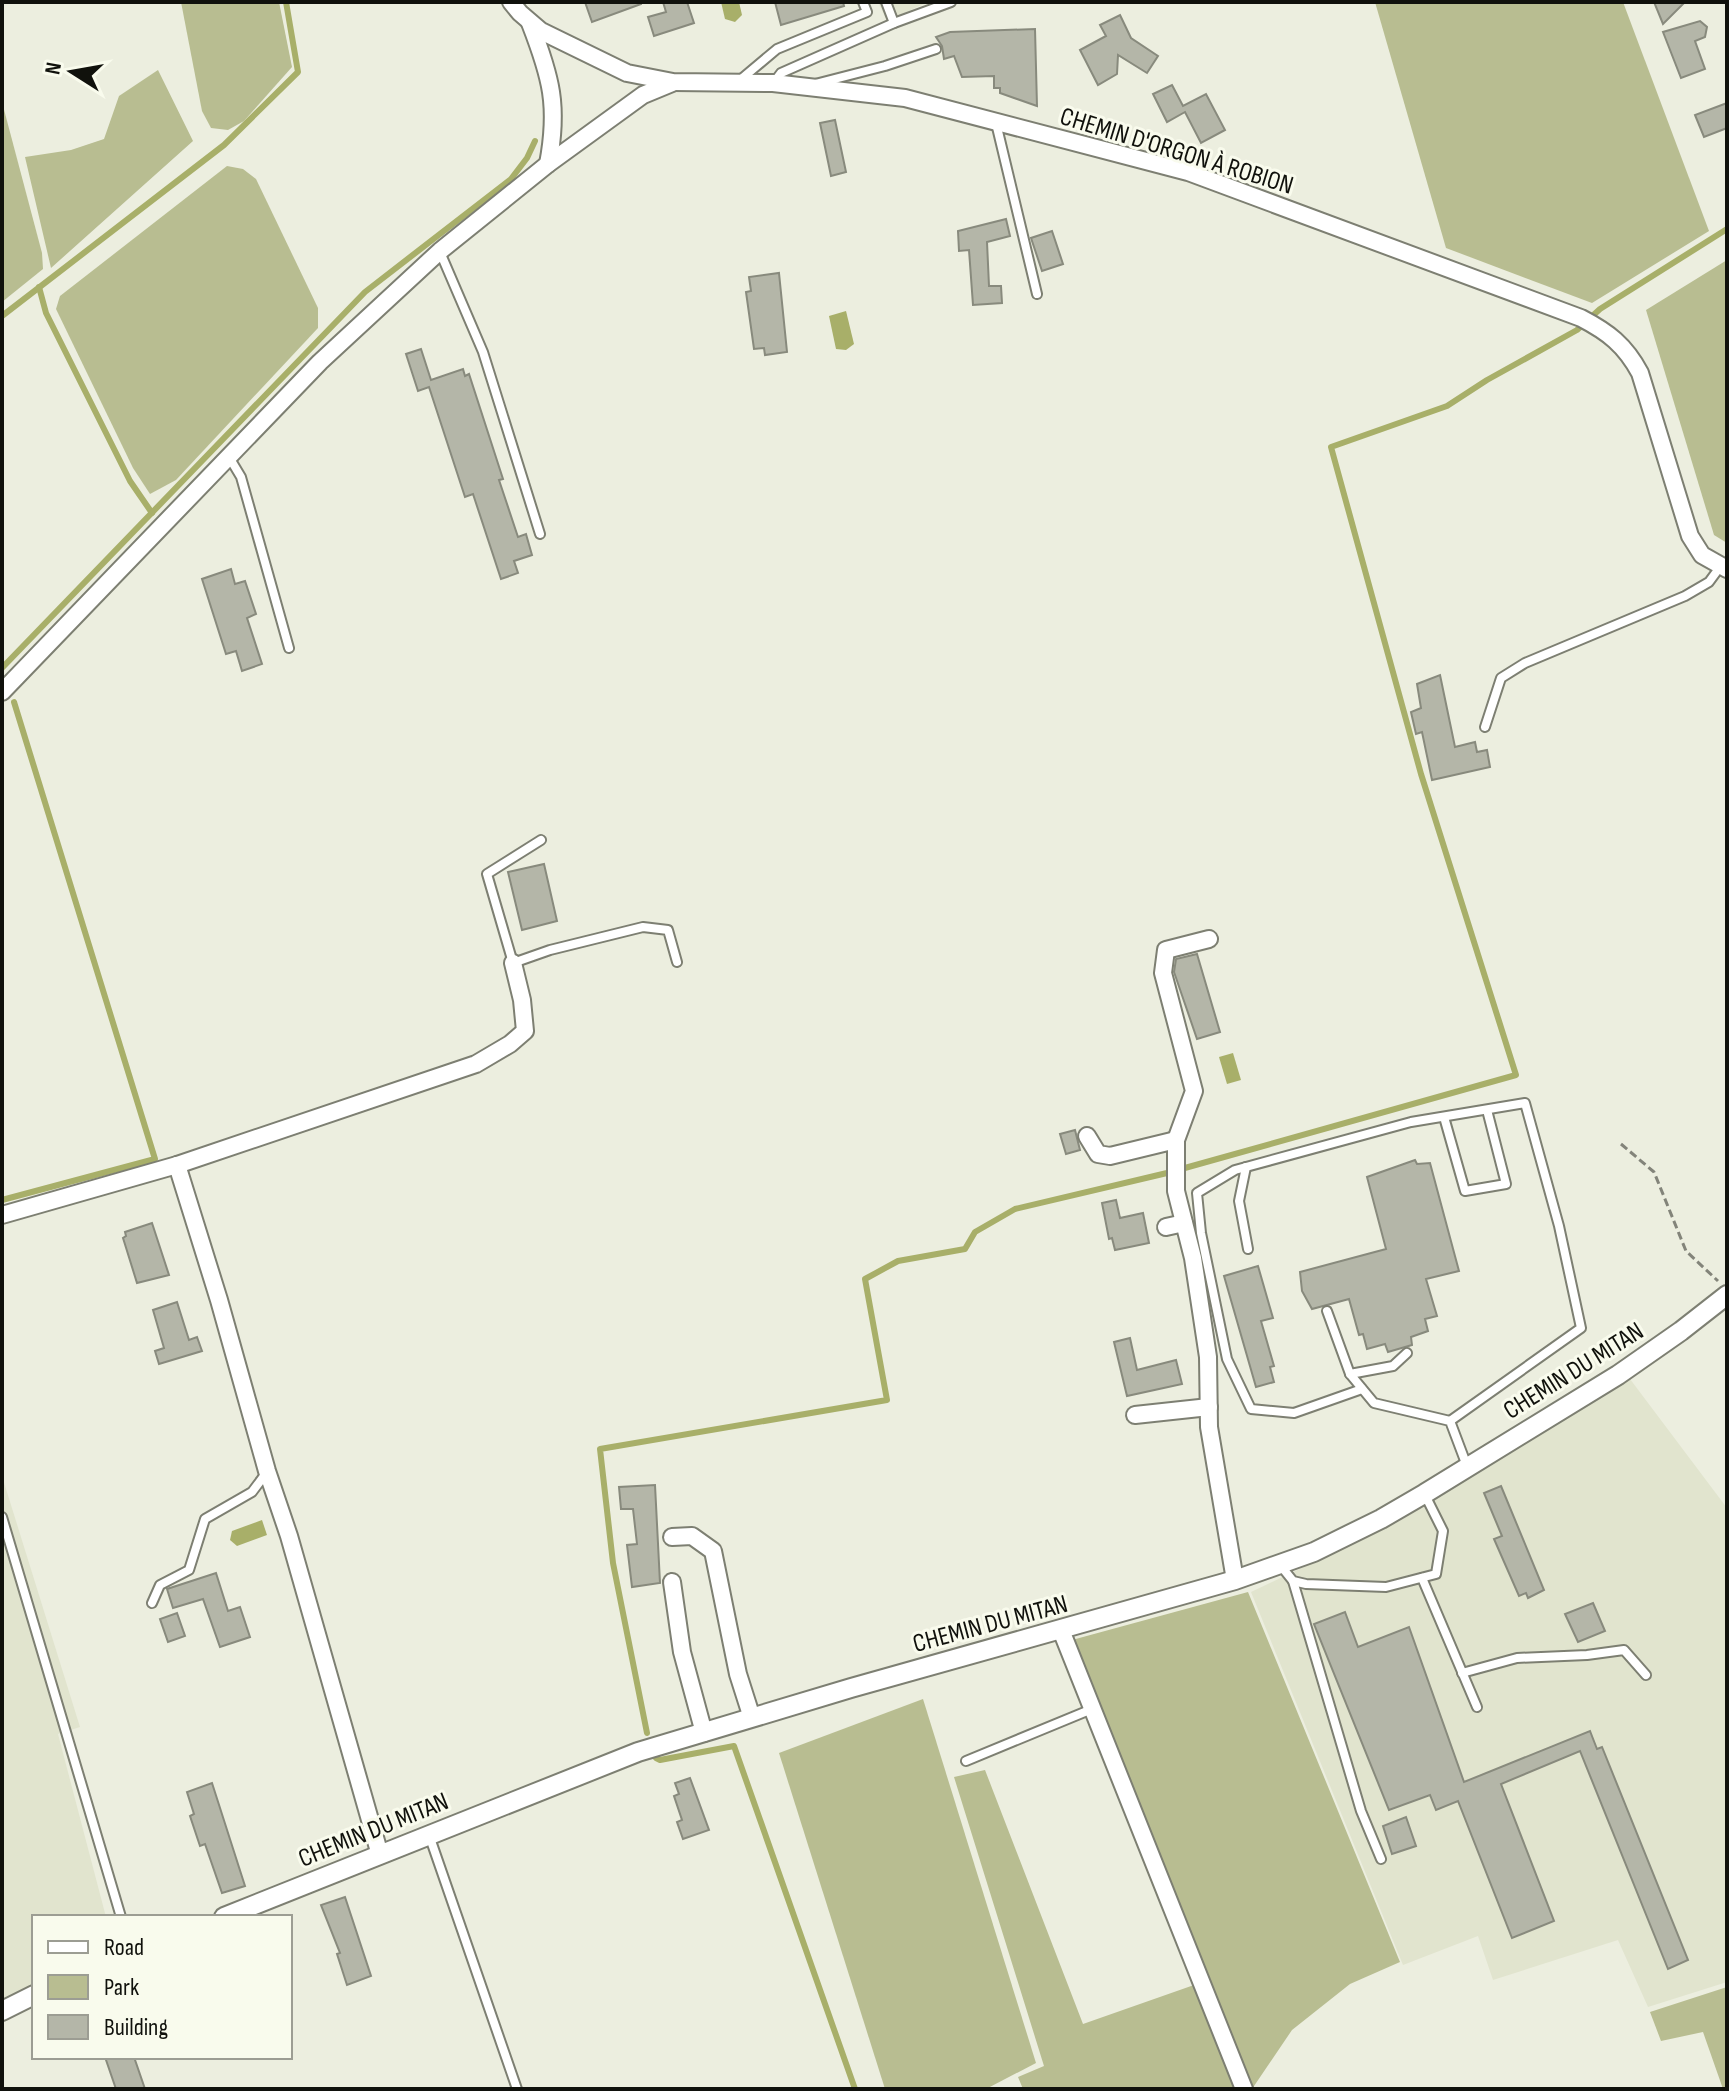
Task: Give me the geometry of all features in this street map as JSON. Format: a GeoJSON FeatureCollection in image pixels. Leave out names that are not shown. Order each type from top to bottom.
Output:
{"type":"FeatureCollection","features":[{"type":"Feature","properties":{"kind":"street","name":"CHEMIN D'ORGON À ROBION"},"geometry":{"type":"LineString","coordinates":[[511,2],[541,31],[627,73],[673,82],[773,83],[905,98],[1188,172],[1581,318],[1609,333],[1629,352],[1640,373],[1690,536],[1702,555],[1724,568]]}},
{"type":"Feature","properties":{"kind":"street"},"geometry":{"type":"LineString","coordinates":[[529,21],[546,64],[551,94],[554,129],[548,164]]}},
{"type":"Feature","properties":{"kind":"street"},"geometry":{"type":"LineString","coordinates":[[2,692],[320,362],[440,251],[548,164],[643,95],[673,82]]}},
{"type":"Feature","properties":{"kind":"street"},"geometry":{"type":"LineString","coordinates":[[1209,939],[1166,950],[1163,973],[1194,1091],[1176,1140],[1176,1191],[1193,1258],[1208,1357],[1209,1427],[1235,1580]]}},
{"type":"Feature","properties":{"kind":"street"},"geometry":{"type":"LineString","coordinates":[[2,1215],[177,1165],[476,1064],[510,1044],[525,1031],[522,1000],[513,963]]}},
{"type":"Feature","properties":{"kind":"street"},"geometry":{"type":"LineString","coordinates":[[1087,1136],[1098,1154],[1110,1156],[1176,1140]]}},
{"type":"Feature","properties":{"kind":"street"},"geometry":{"type":"LineString","coordinates":[[177,1165],[305,1591],[380,1855]]}},
{"type":"Feature","properties":{"kind":"street"},"geometry":{"type":"LineString","coordinates":[[1166,1227],[1184,1223]]}},
{"type":"Feature","properties":{"kind":"street","name":"CHEMIN DU MITAN"},"geometry":{"type":"LineString","coordinates":[[232,1915],[638,1752],[1281,1566],[1371,1524],[1424,1494],[1618,1375],[1727,1292]]}},
{"type":"Feature","properties":{"kind":"street"},"geometry":{"type":"LineString","coordinates":[[1135,1415],[1209,1407]]}},
{"type":"Feature","properties":{"kind":"street"},"geometry":{"type":"LineString","coordinates":[[672,1537],[692,1536],[713,1551],[738,1674],[752,1718]]}},
{"type":"Feature","properties":{"kind":"street"},"geometry":{"type":"LineString","coordinates":[[672,1582],[682,1652],[704,1733]]}},
{"type":"Feature","properties":{"kind":"street"},"geometry":{"type":"LineString","coordinates":[[1061,1630],[1244,2089]]}},
{"type":"Feature","properties":{"kind":"street"},"geometry":{"type":"LineString","coordinates":[[2,2011],[32,1996]]}},
{"type":"Feature","properties":{"kind":"lane"},"geometry":{"type":"LineString","coordinates":[[737,83],[777,49],[867,12],[863,2]]}},
{"type":"Feature","properties":{"kind":"lane"},"geometry":{"type":"LineString","coordinates":[[886,2],[894,23]]}},
{"type":"Feature","properties":{"kind":"lane"},"geometry":{"type":"LineString","coordinates":[[773,83],[781,73],[894,23],[951,2]]}},
{"type":"Feature","properties":{"kind":"lane"},"geometry":{"type":"LineString","coordinates":[[807,86],[936,49]]}},
{"type":"Feature","properties":{"kind":"lane"},"geometry":{"type":"LineString","coordinates":[[996,122],[1037,294]]}},
{"type":"Feature","properties":{"kind":"lane"},"geometry":{"type":"LineString","coordinates":[[440,251],[483,352],[540,534]]}},
{"type":"Feature","properties":{"kind":"lane"},"geometry":{"type":"LineString","coordinates":[[229,456],[241,477],[289,648]]}},
{"type":"Feature","properties":{"kind":"lane"},"geometry":{"type":"LineString","coordinates":[[1485,727],[1501,678],[1525,663],[1685,596],[1709,582],[1724,568]]}},
{"type":"Feature","properties":{"kind":"lane"},"geometry":{"type":"LineString","coordinates":[[541,840],[487,874],[513,963],[550,950],[643,927],[668,930],[677,962]]}},
{"type":"Feature","properties":{"kind":"lane"},"geometry":{"type":"LineString","coordinates":[[1327,1311],[1350,1374],[1374,1403],[1450,1421],[1581,1328],[1559,1226],[1525,1103],[1411,1122],[1235,1170],[1197,1193],[1201,1233],[1227,1359],[1251,1409],[1294,1413],[1362,1389]]}},
{"type":"Feature","properties":{"kind":"lane"},"geometry":{"type":"LineString","coordinates":[[1444,1117],[1465,1191],[1506,1184],[1487,1110]]}},
{"type":"Feature","properties":{"kind":"lane"},"geometry":{"type":"LineString","coordinates":[[1246,1167],[1239,1201],[1248,1249]]}},
{"type":"Feature","properties":{"kind":"lane"},"geometry":{"type":"LineString","coordinates":[[1350,1374],[1393,1366],[1407,1353]]}},
{"type":"Feature","properties":{"kind":"lane"},"geometry":{"type":"LineString","coordinates":[[1450,1421],[1467,1467]]}},
{"type":"Feature","properties":{"kind":"lane"},"geometry":{"type":"LineString","coordinates":[[152,1603],[160,1585],[189,1570],[205,1519],[252,1492],[267,1471]]}},
{"type":"Feature","properties":{"kind":"lane"},"geometry":{"type":"LineString","coordinates":[[1293,1581],[1386,1587],[1436,1574],[1443,1531],[1424,1494]]}},
{"type":"Feature","properties":{"kind":"lane"},"geometry":{"type":"LineString","coordinates":[[2,1517],[120,1915]]}},
{"type":"Feature","properties":{"kind":"lane"},"geometry":{"type":"LineString","coordinates":[[1281,1566],[1293,1581],[1361,1811],[1381,1859]]}},
{"type":"Feature","properties":{"kind":"lane"},"geometry":{"type":"LineString","coordinates":[[1422,1578],[1477,1707]]}},
{"type":"Feature","properties":{"kind":"lane"},"geometry":{"type":"LineString","coordinates":[[1462,1673],[1517,1658],[1624,1650],[1646,1675]]}},
{"type":"Feature","properties":{"kind":"lane"},"geometry":{"type":"LineString","coordinates":[[966,1761],[1092,1709]]}},
{"type":"Feature","properties":{"kind":"lane"},"geometry":{"type":"LineString","coordinates":[[429,1835],[517,2089]]}},
{"type":"Feature","properties":{"kind":"path"},"geometry":{"type":"LineString","coordinates":[[1621,1144],[1654,1172],[1686,1251],[1727,1292]]}},
{"type":"Feature","properties":{"kind":"shaded area"},"geometry":{"type":"Polygon","coordinates":[[[721,2],[739,2],[742,15],[735,22],[725,19],[721,2]]]}},
{"type":"Feature","properties":{"kind":"shaded area"},"geometry":{"type":"Polygon","coordinates":[[[878,2],[928,2],[887,21],[878,2]]]}},
{"type":"Feature","properties":{"kind":"shaded area"},"geometry":{"type":"Polygon","coordinates":[[[846,311],[854,344],[846,350],[836,349],[829,316],[846,311]]]}},
{"type":"Feature","properties":{"kind":"shaded area"},"geometry":{"type":"Polygon","coordinates":[[[1233,1053],[1241,1080],[1227,1084],[1219,1057],[1233,1053]]]}},
{"type":"Feature","properties":{"kind":"shaded area"},"geometry":{"type":"Polygon","coordinates":[[[1630,1379],[1727,1508],[1727,1982],[1648,2007],[1618,1940],[1493,1980],[1478,1936],[1403,1965],[1251,1592],[1396,1523],[1630,1379]]]}},
{"type":"Feature","properties":{"kind":"shaded area"},"geometry":{"type":"Polygon","coordinates":[[[2,1476],[80,1727],[58,1734],[105,1915],[32,1915],[32,1986],[2,2001],[2,1476]]]}},
{"type":"Feature","properties":{"kind":"shaded area"},"geometry":{"type":"Polygon","coordinates":[[[262,1520],[267,1535],[237,1546],[230,1540],[232,1531],[262,1520]]]}},
{"type":"Feature","properties":{"kind":"green space"},"geometry":{"type":"Polygon","coordinates":[[[181,2],[279,2],[292,67],[244,121],[228,130],[211,128],[202,111],[181,2]]]}},
{"type":"Feature","properties":{"kind":"green space"},"geometry":{"type":"Polygon","coordinates":[[[1375,2],[1623,2],[1709,231],[1592,303],[1446,248],[1375,2]]]}},
{"type":"Feature","properties":{"kind":"green space"},"geometry":{"type":"Polygon","coordinates":[[[158,70],[193,141],[51,268],[25,157],[71,150],[104,139],[119,96],[158,70]]]}},
{"type":"Feature","properties":{"kind":"green space"},"geometry":{"type":"Polygon","coordinates":[[[2,102],[42,253],[43,269],[2,302],[2,102]]]}},
{"type":"Feature","properties":{"kind":"green space"},"geometry":{"type":"Polygon","coordinates":[[[227,166],[243,169],[256,179],[318,308],[318,328],[176,480],[150,494],[133,468],[56,309],[60,296],[227,166]]]}},
{"type":"Feature","properties":{"kind":"green space"},"geometry":{"type":"Polygon","coordinates":[[[1727,260],[1727,543],[1714,535],[1646,310],[1727,260]]]}},
{"type":"Feature","properties":{"kind":"green space"},"geometry":{"type":"Polygon","coordinates":[[[1248,1592],[1400,1962],[1350,1984],[1292,2030],[1252,2089],[1072,1640],[1248,1592]]]}},
{"type":"Feature","properties":{"kind":"green space"},"geometry":{"type":"Polygon","coordinates":[[[923,1699],[1036,2063],[986,2089],[885,2089],[779,1753],[923,1699]]]}},
{"type":"Feature","properties":{"kind":"green space"},"geometry":{"type":"Polygon","coordinates":[[[985,1770],[1083,2024],[1194,1985],[1236,2089],[1023,2089],[1018,2077],[1044,2066],[954,1777],[985,1770]]]}},
{"type":"Feature","properties":{"kind":"green space"},"geometry":{"type":"Polygon","coordinates":[[[1727,1987],[1727,2089],[1723,2089],[1703,2032],[1661,2041],[1650,2012],[1727,1987]]]}},
{"type":"Feature","properties":{"kind":"building"},"geometry":{"type":"Polygon","coordinates":[[[585,2],[641,2],[641,4],[592,22],[585,2]]]}},
{"type":"Feature","properties":{"kind":"building"},"geometry":{"type":"Polygon","coordinates":[[[663,2],[687,2],[694,23],[654,36],[648,17],[666,12],[663,2]]]}},
{"type":"Feature","properties":{"kind":"building"},"geometry":{"type":"Polygon","coordinates":[[[775,2],[843,2],[844,6],[781,25],[775,2]]]}},
{"type":"Feature","properties":{"kind":"building"},"geometry":{"type":"Polygon","coordinates":[[[1654,2],[1685,2],[1663,24],[1654,2]]]}},
{"type":"Feature","properties":{"kind":"building"},"geometry":{"type":"Polygon","coordinates":[[[1120,15],[1131,38],[1158,56],[1147,73],[1118,55],[1117,74],[1098,85],[1080,50],[1106,36],[1100,25],[1120,15]]]}},
{"type":"Feature","properties":{"kind":"building"},"geometry":{"type":"Polygon","coordinates":[[[1700,21],[1707,27],[1705,37],[1695,41],[1705,69],[1681,78],[1663,32],[1700,21]]]}},
{"type":"Feature","properties":{"kind":"building"},"geometry":{"type":"Polygon","coordinates":[[[1035,29],[1037,106],[1000,93],[1000,88],[994,88],[994,76],[962,77],[954,56],[944,59],[942,46],[936,37],[950,32],[1035,29]]]}},
{"type":"Feature","properties":{"kind":"building"},"geometry":{"type":"Polygon","coordinates":[[[1172,85],[1183,106],[1206,94],[1225,130],[1201,143],[1185,112],[1167,122],[1153,94],[1172,85]]]}},
{"type":"Feature","properties":{"kind":"building"},"geometry":{"type":"Polygon","coordinates":[[[1727,103],[1727,128],[1704,137],[1695,115],[1727,103]]]}},
{"type":"Feature","properties":{"kind":"building"},"geometry":{"type":"Polygon","coordinates":[[[835,120],[846,172],[831,176],[820,123],[835,120]]]}},
{"type":"Feature","properties":{"kind":"building"},"geometry":{"type":"Polygon","coordinates":[[[1006,219],[1010,236],[987,242],[989,286],[1001,286],[1002,303],[973,305],[969,250],[959,251],[958,231],[1006,219]]]}},
{"type":"Feature","properties":{"kind":"building"},"geometry":{"type":"Polygon","coordinates":[[[1052,231],[1063,264],[1042,271],[1031,238],[1052,231]]]}},
{"type":"Feature","properties":{"kind":"building"},"geometry":{"type":"Polygon","coordinates":[[[779,273],[787,352],[765,355],[764,348],[754,349],[746,292],[751,291],[749,277],[779,273]]]}},
{"type":"Feature","properties":{"kind":"building"},"geometry":{"type":"Polygon","coordinates":[[[421,349],[431,380],[463,369],[465,376],[469,374],[518,537],[526,534],[532,555],[514,561],[518,573],[501,579],[473,494],[465,497],[429,387],[418,391],[406,354],[421,349]]]}},
{"type":"Feature","properties":{"kind":"building"},"geometry":{"type":"Polygon","coordinates":[[[231,569],[235,584],[245,581],[256,614],[247,618],[262,664],[242,671],[236,651],[226,654],[202,579],[231,569]]]}},
{"type":"Feature","properties":{"kind":"building"},"geometry":{"type":"Polygon","coordinates":[[[1440,675],[1455,747],[1475,742],[1477,752],[1487,750],[1490,767],[1432,780],[1422,732],[1416,734],[1411,712],[1421,708],[1417,684],[1440,675]]]}},
{"type":"Feature","properties":{"kind":"building"},"geometry":{"type":"Polygon","coordinates":[[[544,864],[557,921],[522,930],[508,872],[544,864]]]}},
{"type":"Feature","properties":{"kind":"building"},"geometry":{"type":"Polygon","coordinates":[[[1197,954],[1220,1032],[1197,1039],[1174,972],[1176,959],[1197,954]]]}},
{"type":"Feature","properties":{"kind":"building"},"geometry":{"type":"Polygon","coordinates":[[[1075,1130],[1080,1150],[1066,1154],[1060,1134],[1075,1130]]]}},
{"type":"Feature","properties":{"kind":"building"},"geometry":{"type":"Polygon","coordinates":[[[1415,1160],[1417,1164],[1430,1163],[1459,1271],[1426,1279],[1437,1316],[1425,1319],[1428,1331],[1411,1337],[1412,1345],[1388,1352],[1385,1344],[1367,1349],[1363,1334],[1359,1335],[1349,1299],[1312,1309],[1302,1291],[1300,1272],[1386,1249],[1367,1177],[1415,1160]]]}},
{"type":"Feature","properties":{"kind":"building"},"geometry":{"type":"Polygon","coordinates":[[[1116,1200],[1120,1218],[1143,1213],[1149,1243],[1115,1250],[1112,1238],[1109,1239],[1102,1203],[1116,1200]]]}},
{"type":"Feature","properties":{"kind":"building"},"geometry":{"type":"Polygon","coordinates":[[[152,1223],[169,1275],[137,1283],[123,1238],[125,1232],[152,1223]]]}},
{"type":"Feature","properties":{"kind":"building"},"geometry":{"type":"Polygon","coordinates":[[[1258,1266],[1273,1318],[1261,1321],[1274,1366],[1270,1367],[1274,1382],[1256,1387],[1224,1276],[1258,1266]]]}},
{"type":"Feature","properties":{"kind":"building"},"geometry":{"type":"Polygon","coordinates":[[[177,1302],[189,1340],[197,1337],[202,1351],[159,1364],[155,1351],[164,1348],[153,1310],[177,1302]]]}},
{"type":"Feature","properties":{"kind":"building"},"geometry":{"type":"Polygon","coordinates":[[[1130,1338],[1137,1370],[1176,1360],[1182,1384],[1127,1396],[1114,1342],[1130,1338]]]}},
{"type":"Feature","properties":{"kind":"building"},"geometry":{"type":"Polygon","coordinates":[[[655,1485],[660,1583],[632,1587],[627,1545],[637,1544],[633,1509],[621,1509],[619,1487],[655,1485]]]}},
{"type":"Feature","properties":{"kind":"building"},"geometry":{"type":"Polygon","coordinates":[[[1501,1486],[1544,1590],[1528,1598],[1526,1593],[1519,1596],[1494,1539],[1502,1536],[1484,1493],[1501,1486]]]}},
{"type":"Feature","properties":{"kind":"building"},"geometry":{"type":"Polygon","coordinates":[[[216,1573],[228,1611],[240,1607],[250,1637],[220,1647],[203,1599],[173,1608],[167,1589],[216,1573]]]}},
{"type":"Feature","properties":{"kind":"building"},"geometry":{"type":"Polygon","coordinates":[[[1593,1603],[1605,1631],[1578,1642],[1565,1614],[1593,1603]]]}},
{"type":"Feature","properties":{"kind":"building"},"geometry":{"type":"Polygon","coordinates":[[[1345,1612],[1358,1647],[1409,1627],[1464,1782],[1590,1731],[1597,1749],[1602,1747],[1688,1960],[1668,1969],[1580,1751],[1501,1784],[1554,1921],[1512,1938],[1458,1801],[1436,1810],[1430,1795],[1389,1810],[1314,1624],[1345,1612]]]}},
{"type":"Feature","properties":{"kind":"building"},"geometry":{"type":"Polygon","coordinates":[[[177,1613],[185,1636],[168,1642],[160,1619],[177,1613]]]}},
{"type":"Feature","properties":{"kind":"building"},"geometry":{"type":"Polygon","coordinates":[[[690,1778],[709,1830],[683,1839],[677,1822],[682,1820],[674,1796],[679,1794],[675,1783],[690,1778]]]}},
{"type":"Feature","properties":{"kind":"building"},"geometry":{"type":"Polygon","coordinates":[[[212,1783],[245,1886],[222,1893],[205,1844],[200,1846],[190,1816],[194,1814],[187,1792],[212,1783]]]}},
{"type":"Feature","properties":{"kind":"building"},"geometry":{"type":"Polygon","coordinates":[[[1406,1817],[1416,1846],[1392,1854],[1383,1826],[1406,1817]]]}},
{"type":"Feature","properties":{"kind":"building"},"geometry":{"type":"Polygon","coordinates":[[[345,1897],[371,1976],[347,1985],[337,1954],[340,1953],[321,1905],[345,1897]]]}},
{"type":"Feature","properties":{"kind":"building"},"geometry":{"type":"Polygon","coordinates":[[[106,2059],[135,2059],[145,2089],[116,2089],[106,2059]]]}},
{"type":"Feature","properties":{"kind":"waterway"},"geometry":{"type":"LineString","coordinates":[[2,316],[224,145],[298,72],[286,2]]}},
{"type":"Feature","properties":{"kind":"waterway"},"geometry":{"type":"LineString","coordinates":[[2,668],[365,292],[511,179],[535,141]]}},
{"type":"Feature","properties":{"kind":"waterway"},"geometry":{"type":"LineString","coordinates":[[647,1733],[613,1563],[600,1449],[887,1400],[865,1279],[898,1261],[965,1249],[975,1232],[1015,1209],[1167,1173],[1516,1075],[1421,774],[1331,447],[1447,406],[1577,330],[1600,309],[1727,229]]}},
{"type":"Feature","properties":{"kind":"waterway"},"geometry":{"type":"LineString","coordinates":[[39,287],[46,313],[130,481],[152,513]]}},
{"type":"Feature","properties":{"kind":"waterway"},"geometry":{"type":"LineString","coordinates":[[2,1200],[155,1159],[14,702]]}},
{"type":"Feature","properties":{"kind":"waterway"},"geometry":{"type":"LineString","coordinates":[[656,1758],[660,1760],[734,1746],[855,2089]]}}]}
